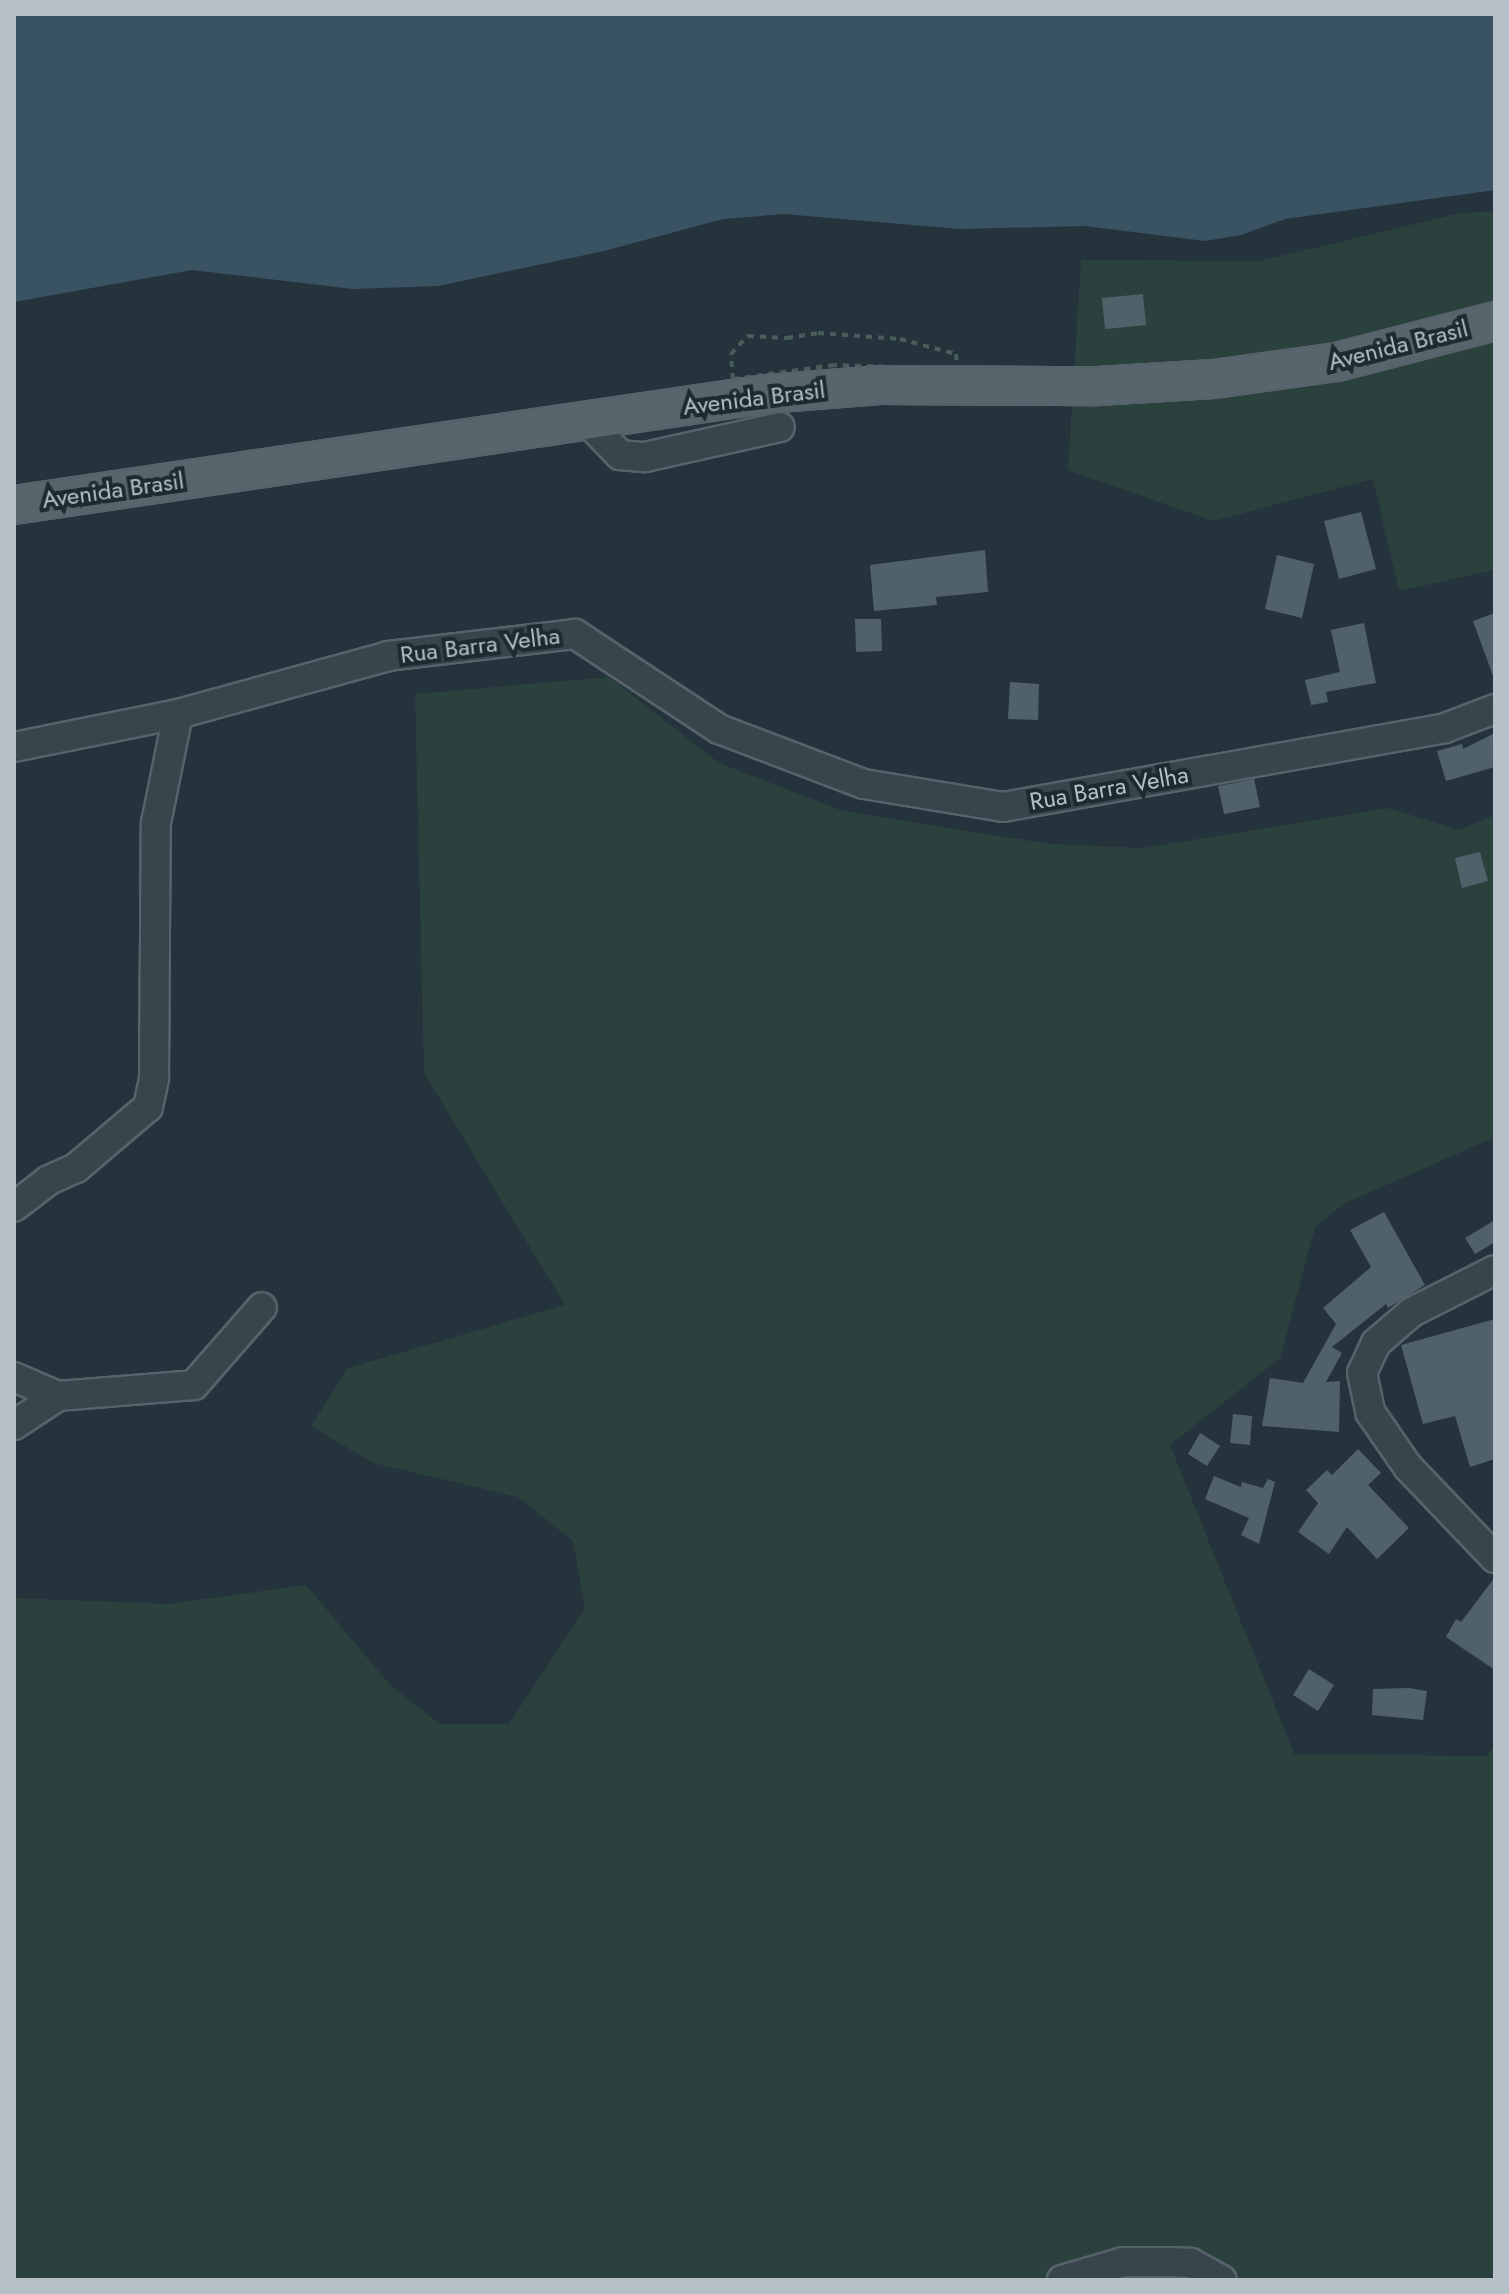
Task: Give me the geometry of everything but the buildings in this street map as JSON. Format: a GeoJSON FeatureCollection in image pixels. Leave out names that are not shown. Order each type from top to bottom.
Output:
{"type":"FeatureCollection","features":[{"type":"Feature","properties":{"kind":"main road","name":"Avenida Brasil"},"geometry":{"type":"LineString","coordinates":[[14,505],[766,394],[880,385],[1098,386],[1214,379],[1337,362],[1495,321]]}},
{"type":"Feature","properties":{"kind":"street"},"geometry":{"type":"LineString","coordinates":[[586,420],[620,455],[645,457],[780,427]]}},
{"type":"Feature","properties":{"kind":"street","name":"Rua Barra Velha"},"geometry":{"type":"LineString","coordinates":[[14,747],[178,714],[388,656],[575,634],[719,729],[864,784],[1003,807],[1445,728],[1495,709]]}},
{"type":"Feature","properties":{"kind":"street"},"geometry":{"type":"LineString","coordinates":[[14,1207],[49,1180],[76,1168],[148,1107],[154,1078],[156,823],[178,714]]}},
{"type":"Feature","properties":{"kind":"street"},"geometry":{"type":"LineString","coordinates":[[1495,1270],[1412,1312],[1376,1343],[1362,1373],[1370,1412],[1408,1467],[1495,1558]]}},
{"type":"Feature","properties":{"kind":"street"},"geometry":{"type":"LineString","coordinates":[[14,1377],[58,1396],[194,1385],[262,1307]]}},
{"type":"Feature","properties":{"kind":"street"},"geometry":{"type":"LineString","coordinates":[[14,1425],[58,1396]]}},
{"type":"Feature","properties":{"kind":"street"},"geometry":{"type":"LineString","coordinates":[[1062,2280],[1123,2262],[1167,2262],[1191,2263],[1222,2280]]}},
{"type":"Feature","properties":{"kind":"path"},"geometry":{"type":"LineString","coordinates":[[733,379],[731,354],[748,336],[787,338],[818,333],[900,339],[956,354],[957,369]]}},
{"type":"Feature","properties":{"kind":"green space"},"geometry":{"type":"Polygon","coordinates":[[[1495,211],[1495,570],[1399,591],[1373,479],[1213,521],[1068,470],[1081,260],[1260,261],[1460,213],[1495,211]]]}},
{"type":"Feature","properties":{"kind":"green space"},"geometry":{"type":"Polygon","coordinates":[[[609,677],[719,763],[843,811],[1050,844],[1143,848],[1388,808],[1459,830],[1495,815],[1495,1137],[1343,1204],[1315,1227],[1280,1358],[1170,1445],[1294,1754],[1486,1756],[1495,1746],[1495,2280],[14,2280],[14,1598],[169,1604],[306,1585],[390,1685],[440,1724],[509,1724],[585,1608],[573,1541],[518,1497],[373,1463],[311,1426],[348,1368],[565,1305],[424,1073],[415,694],[609,677]]]}},
{"type":"Feature","properties":{"kind":"water"},"geometry":{"type":"Polygon","coordinates":[[[14,14],[1495,14],[1495,190],[1285,219],[1241,235],[1205,241],[1085,226],[959,229],[784,214],[723,219],[604,251],[438,286],[353,289],[192,270],[14,302],[14,14]]]}}]}
